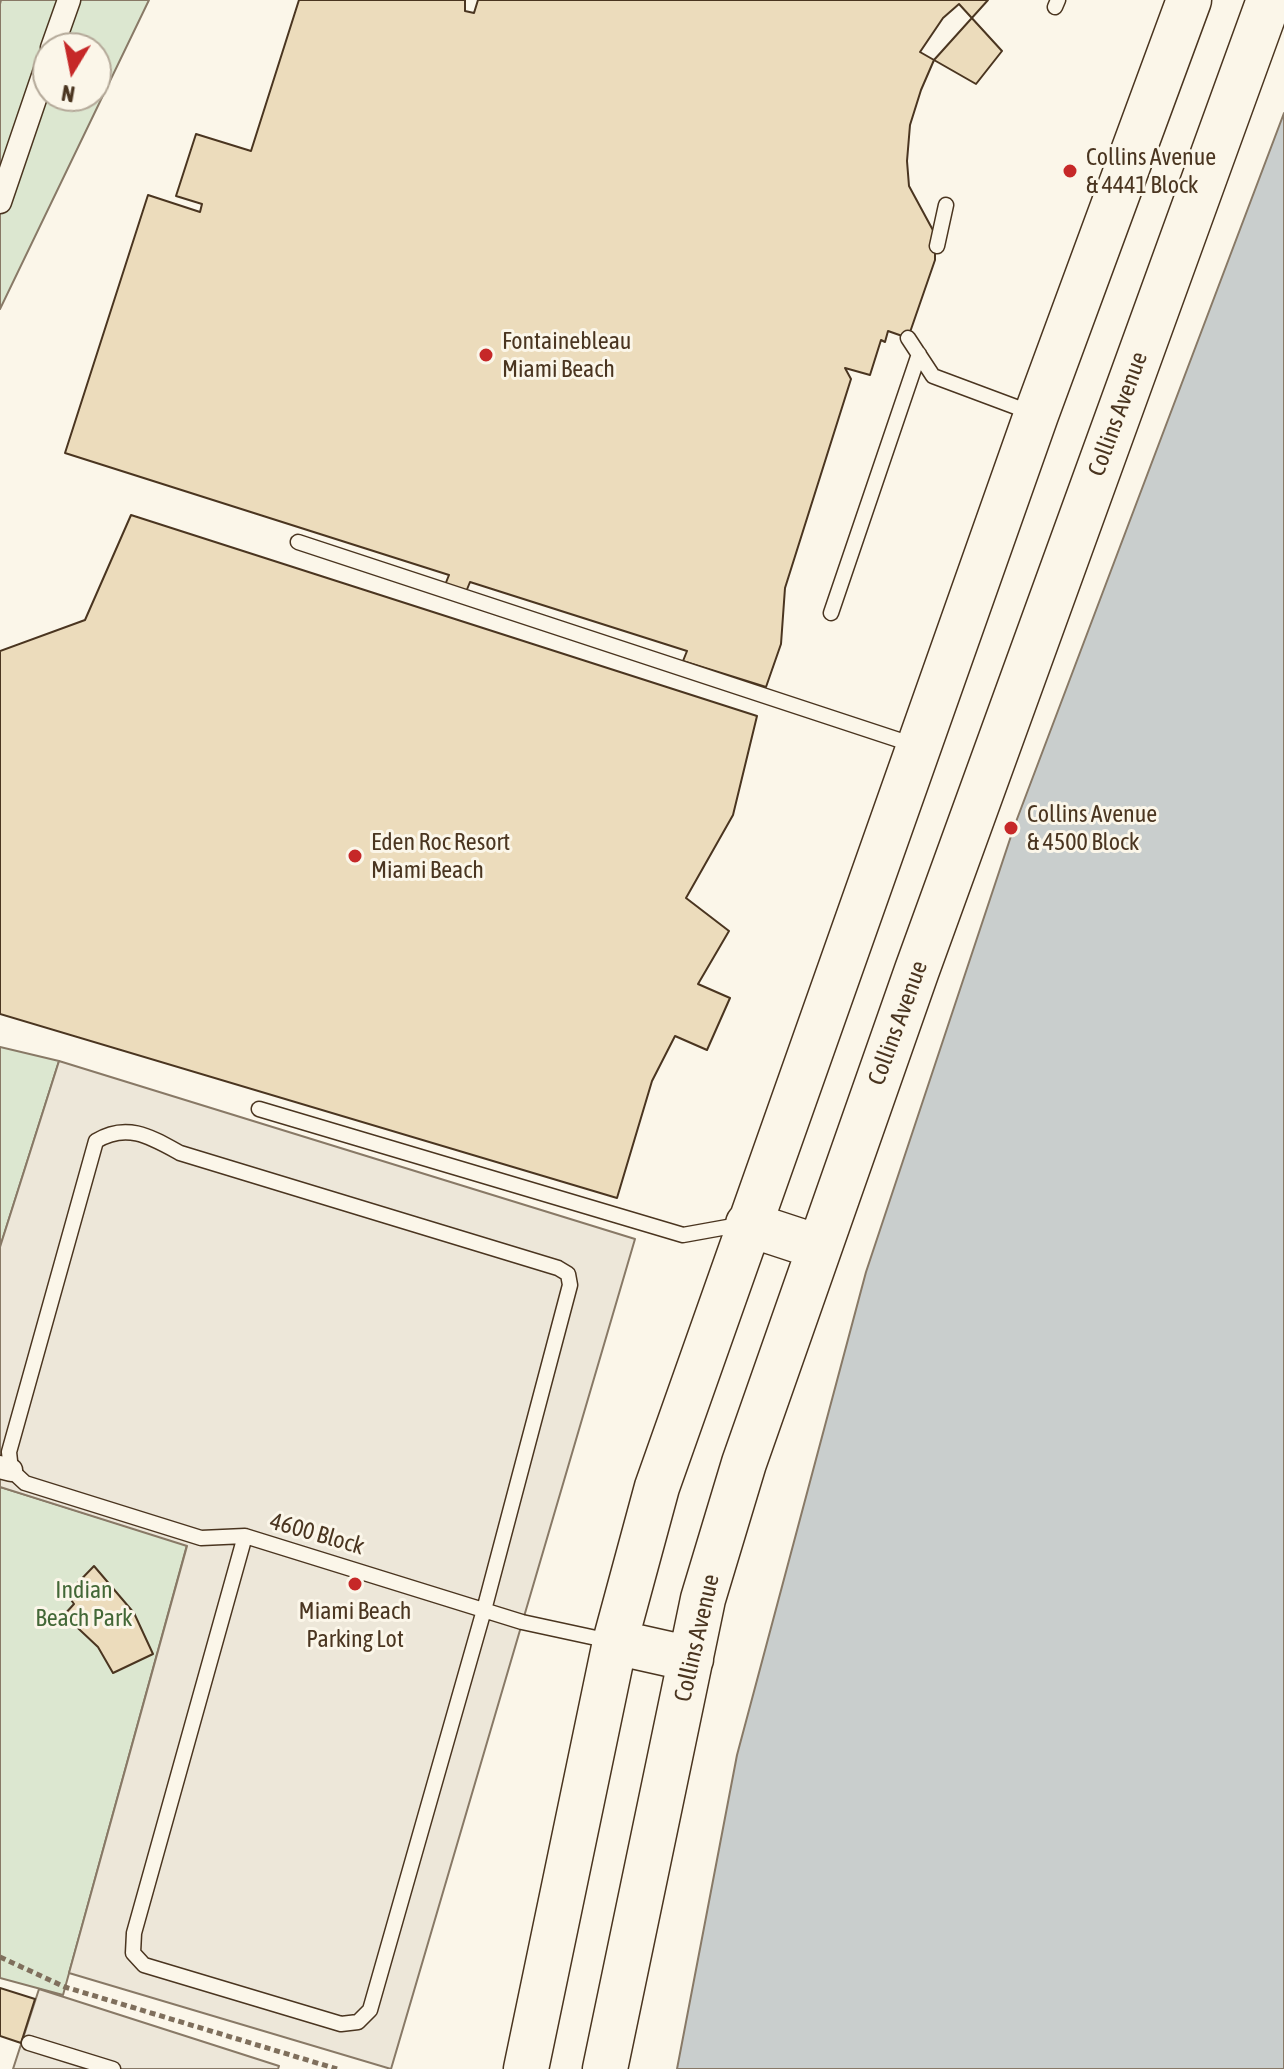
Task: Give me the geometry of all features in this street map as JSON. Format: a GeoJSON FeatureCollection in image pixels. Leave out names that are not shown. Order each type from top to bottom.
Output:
{"type":"FeatureCollection","features":[{"type":"Feature","properties":{"kind":"main road"},"geometry":{"type":"LineString","coordinates":[[526,2069],[615,1642],[657,1487],[1036,415],[1189,0]]}},
{"type":"Feature","properties":{"kind":"main road","name":"Collins Avenue"},"geometry":{"type":"LineString","coordinates":[[605,2069],[703,1599],[727,1517],[818,1247],[1269,0]]}},
{"type":"Feature","properties":{"kind":"main road"},"geometry":{"type":"LineString","coordinates":[[748,1224],[818,1247]]}},
{"type":"Feature","properties":{"kind":"main road"},"geometry":{"type":"LineString","coordinates":[[615,1642],[691,1659]]}},
{"type":"Feature","properties":{"kind":"street"},"geometry":{"type":"LineString","coordinates":[[58,32],[69,0]]}},
{"type":"Feature","properties":{"kind":"street"},"geometry":{"type":"LineString","coordinates":[[0,202],[32,108]]}},
{"type":"Feature","properties":{"kind":"lane"},"geometry":{"type":"LineString","coordinates":[[937,246],[946,205]]}},
{"type":"Feature","properties":{"kind":"lane"},"geometry":{"type":"LineString","coordinates":[[908,338],[933,376],[1036,415]]}},
{"type":"Feature","properties":{"kind":"lane"},"geometry":{"type":"LineString","coordinates":[[831,613],[919,354]]}},
{"type":"Feature","properties":{"kind":"lane"},"geometry":{"type":"LineString","coordinates":[[298,542],[918,747]]}},
{"type":"Feature","properties":{"kind":"lane"},"geometry":{"type":"LineString","coordinates":[[259,1109],[683,1235],[748,1224]]}},
{"type":"Feature","properties":{"kind":"lane"},"geometry":{"type":"LineString","coordinates":[[6,1468],[96,1141],[112,1131],[130,1132],[180,1153],[558,1268],[568,1274],[570,1285],[484,1610],[370,2010],[358,2022],[341,2024],[144,1965],[133,1953],[134,1933],[245,1536]]}},
{"type":"Feature","properties":{"kind":"lane","name":"4600 Block"},"geometry":{"type":"LineString","coordinates":[[6,1468],[25,1483],[201,1538],[245,1536],[484,1610],[615,1642]]}},
{"type":"Feature","properties":{"kind":"lane"},"geometry":{"type":"LineString","coordinates":[[29,2043],[113,2069]]}},
{"type":"Feature","properties":{"kind":"path"},"geometry":{"type":"LineString","coordinates":[[0,1957],[65,1987],[337,2069]]}},
{"type":"Feature","properties":{"kind":"green space"},"geometry":{"type":"Polygon","coordinates":[[[1,0],[149,0],[112,77],[112,32],[32,32],[32,112],[95,112],[0,309],[1,0]]]}},
{"type":"Feature","properties":{"kind":"green space"},"geometry":{"type":"Polygon","coordinates":[[[0,1047],[59,1061],[0,1247],[0,1047]]]}},
{"type":"Feature","properties":{"kind":"green space","name":"Indian Beach Park"},"geometry":{"type":"Polygon","coordinates":[[[0,1487],[187,1545],[63,1995],[0,1978],[0,1487]]]}},
{"type":"Feature","properties":{"kind":"shaded area"},"geometry":{"type":"Polygon","coordinates":[[[1284,113],[1284,2069],[677,2069],[737,1755],[866,1272],[1014,827],[1284,113]]]}},
{"type":"Feature","properties":{"kind":"shaded area","name":"Miami Beach Parking Lot"},"geometry":{"type":"Polygon","coordinates":[[[59,1061],[635,1239],[391,2069],[69,1973],[187,1546],[0,1487],[0,1247],[59,1061]]]}},
{"type":"Feature","properties":{"kind":"shaded area"},"geometry":{"type":"Polygon","coordinates":[[[39,1989],[279,2066],[278,2069],[13,2069],[39,1989]]]}},
{"type":"Feature","properties":{"kind":"building","name":"Fontainebleau Miami Beach"},"geometry":{"type":"Polygon","coordinates":[[[299,0],[465,0],[465,11],[474,13],[478,0],[988,0],[934,60],[921,90],[910,125],[907,161],[909,186],[935,234],[935,260],[908,338],[888,331],[885,342],[881,340],[870,375],[845,368],[851,379],[785,588],[781,644],[766,687],[683,661],[687,651],[470,582],[466,592],[445,585],[449,575],[65,453],[148,195],[200,212],[202,204],[176,196],[196,134],[251,151],[299,0]]]}},
{"type":"Feature","properties":{"kind":"building"},"geometry":{"type":"Polygon","coordinates":[[[959,4],[1002,51],[976,84],[920,52],[943,18],[959,4]]]}},
{"type":"Feature","properties":{"kind":"building","name":"Eden Roc Resort Miami Beach"},"geometry":{"type":"Polygon","coordinates":[[[131,515],[757,716],[733,815],[686,898],[729,931],[698,984],[730,998],[707,1050],[675,1036],[652,1081],[617,1198],[0,1014],[0,651],[85,620],[131,515]]]}},
{"type":"Feature","properties":{"kind":"building"},"geometry":{"type":"Polygon","coordinates":[[[94,1566],[134,1613],[153,1654],[113,1673],[98,1647],[64,1615],[74,1604],[67,1594],[94,1566]]]}},
{"type":"Feature","properties":{"kind":"building"},"geometry":{"type":"Polygon","coordinates":[[[0,1988],[35,1999],[21,2043],[0,2036],[0,1988]]]}},
{"type":"Feature","properties":{"kind":"place","name":"Collins Avenue & 4441 Block"},"geometry":{"type":"Point","coordinates":[1070,171]}},
{"type":"Feature","properties":{"kind":"place","name":"Fontainebleau Miami Beach"},"geometry":{"type":"Point","coordinates":[486,355]}},
{"type":"Feature","properties":{"kind":"place","name":"Collins Avenue & 4500 Block"},"geometry":{"type":"Point","coordinates":[1011,828]}},
{"type":"Feature","properties":{"kind":"place","name":"Eden Roc Resort Miami Beach"},"geometry":{"type":"Point","coordinates":[355,856]}},
{"type":"Feature","properties":{"kind":"place","name":"Miami Beach Parking Lot"},"geometry":{"type":"Point","coordinates":[355,1584]}}]}
